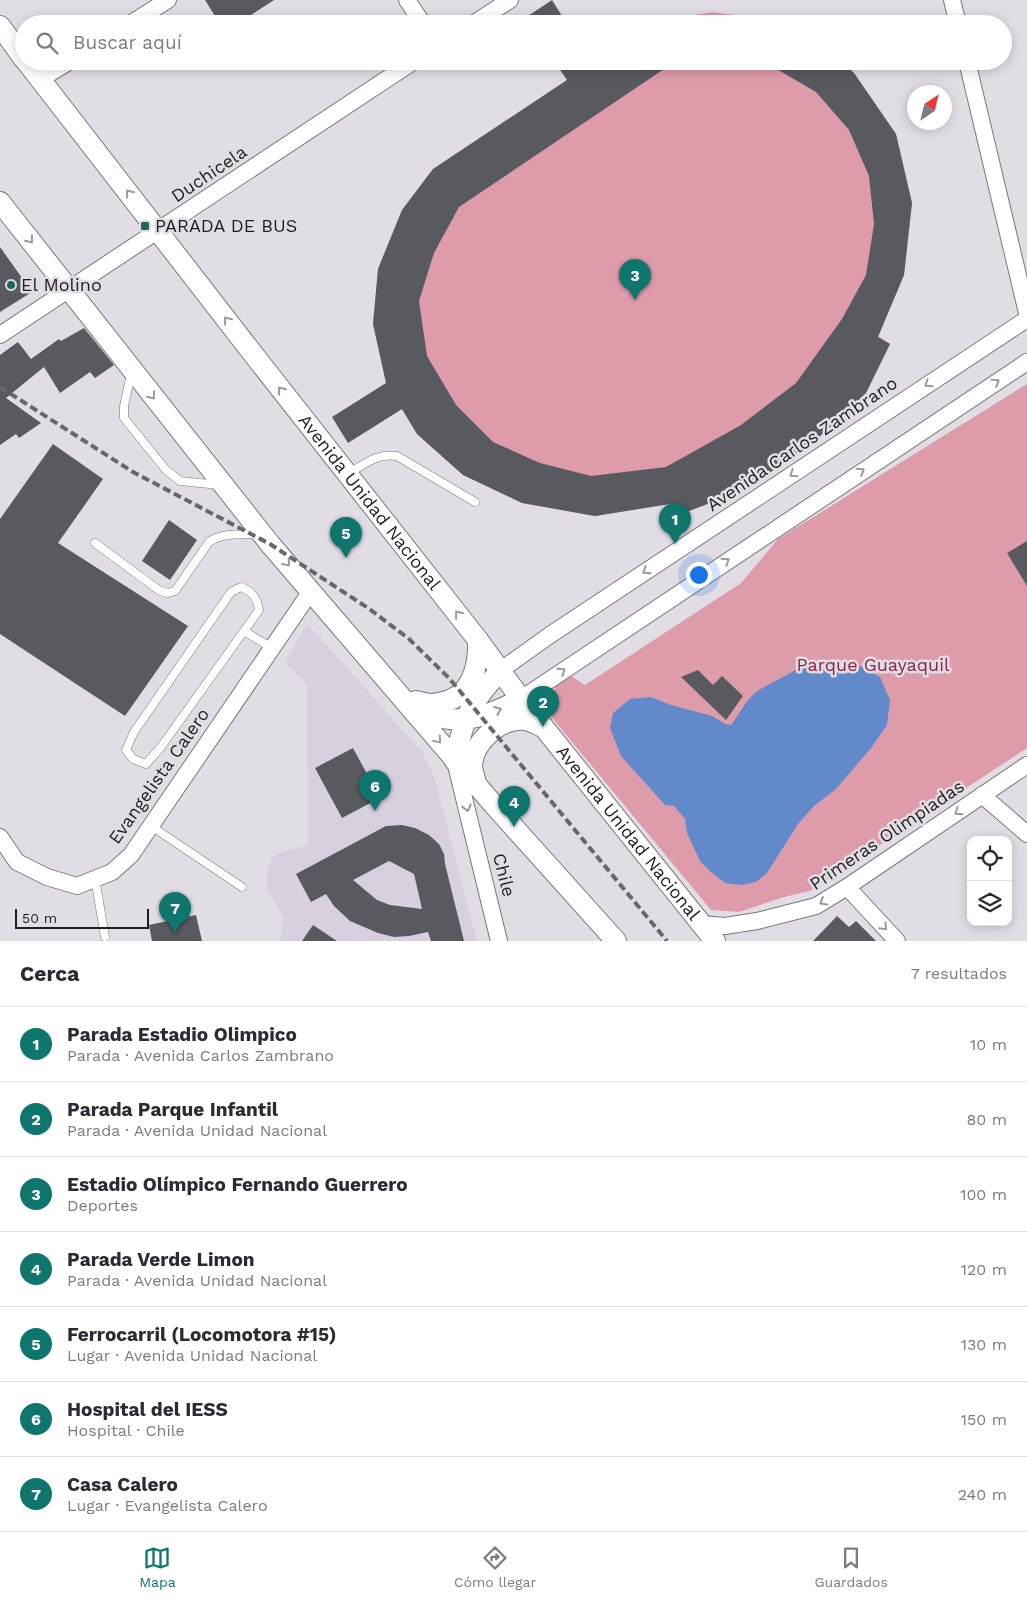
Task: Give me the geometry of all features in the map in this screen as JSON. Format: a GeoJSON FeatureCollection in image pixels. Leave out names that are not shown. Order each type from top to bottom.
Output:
{"type":"FeatureCollection","features":[{"type":"Feature","properties":{"kind":"street"},"geometry":{"type":"LineString","coordinates":[[144,15],[168,0]]}},
{"type":"Feature","properties":{"kind":"street"},"geometry":{"type":"LineString","coordinates":[[407,0],[417,15]]}},
{"type":"Feature","properties":{"kind":"street"},"geometry":{"type":"LineString","coordinates":[[486,15],[510,0]]}},
{"type":"Feature","properties":{"kind":"street"},"geometry":{"type":"LineString","coordinates":[[952,0],[956,15]]}},
{"type":"Feature","properties":{"kind":"street","name":"Avenida Unidad Nacional"},"geometry":{"type":"LineString","coordinates":[[0,26],[15,46]]}},
{"type":"Feature","properties":{"kind":"street","name":"Avenida Unidad Nacional"},"geometry":{"type":"LineString","coordinates":[[32,70],[478,640],[521,699],[715,941]]}},
{"type":"Feature","properties":{"kind":"street"},"geometry":{"type":"LineString","coordinates":[[39,80],[55,70]]}},
{"type":"Feature","properties":{"kind":"street","name":"Duchicela"},"geometry":{"type":"LineString","coordinates":[[0,335],[159,232],[401,70]]}},
{"type":"Feature","properties":{"kind":"street"},"geometry":{"type":"LineString","coordinates":[[969,70],[1027,313]]}},
{"type":"Feature","properties":{"kind":"street"},"geometry":{"type":"LineString","coordinates":[[0,202],[262,534],[476,784],[616,941]]}},
{"type":"Feature","properties":{"kind":"street","name":"Avenida Carlos Zambrano"},"geometry":{"type":"LineString","coordinates":[[501,670],[550,635],[1027,319]]}},
{"type":"Feature","properties":{"kind":"street"},"geometry":{"type":"LineString","coordinates":[[391,685],[416,706],[432,714],[452,719],[466,720],[499,711],[521,699],[1027,362]]}},
{"type":"Feature","properties":{"kind":"street","name":"Evangelista Calero"},"geometry":{"type":"LineString","coordinates":[[0,837],[17,862],[47,877],[77,886],[112,872],[131,855],[311,592]]}},
{"type":"Feature","properties":{"kind":"street"},"geometry":{"type":"LineString","coordinates":[[391,685],[413,700],[433,704],[451,700],[468,686],[476,669],[478,640]]}},
{"type":"Feature","properties":{"kind":"street"},"geometry":{"type":"LineString","coordinates":[[456,761],[461,732],[466,720],[480,692],[501,670]]}},
{"type":"Feature","properties":{"kind":"street"},"geometry":{"type":"LineString","coordinates":[[476,784],[472,765],[477,748],[492,730],[506,722],[524,720],[543,726]]}},
{"type":"Feature","properties":{"kind":"street","name":"Chile"},"geometry":{"type":"LineString","coordinates":[[456,761],[499,941]]}},
{"type":"Feature","properties":{"kind":"street","name":"Primeras Olimpiadas"},"geometry":{"type":"LineString","coordinates":[[701,924],[726,926],[757,922],[816,906],[1027,765]]}},
{"type":"Feature","properties":{"kind":"street"},"geometry":{"type":"LineString","coordinates":[[982,795],[1027,834]]}},
{"type":"Feature","properties":{"kind":"street"},"geometry":{"type":"LineString","coordinates":[[847,887],[897,941]]}},
{"type":"Feature","properties":{"kind":"lane"},"geometry":{"type":"LineString","coordinates":[[132,370],[124,406],[124,418],[166,470],[180,481],[223,485]]}},
{"type":"Feature","properties":{"kind":"lane"},"geometry":{"type":"LineString","coordinates":[[348,474],[377,457],[397,456],[476,502]]}},
{"type":"Feature","properties":{"kind":"lane"},"geometry":{"type":"LineString","coordinates":[[95,544],[160,591],[168,593],[175,591],[208,542],[214,538],[262,534]]}},
{"type":"Feature","properties":{"kind":"lane"},"geometry":{"type":"LineString","coordinates":[[241,587],[251,591],[258,601],[259,610],[244,631],[161,747],[146,764],[133,758],[126,750],[134,732],[231,592],[241,587]]}},
{"type":"Feature","properties":{"kind":"lane"},"geometry":{"type":"LineString","coordinates":[[244,631],[272,648]]}},
{"type":"Feature","properties":{"kind":"lane"},"geometry":{"type":"LineString","coordinates":[[151,826],[242,887]]}},
{"type":"Feature","properties":{"kind":"lane"},"geometry":{"type":"LineString","coordinates":[[95,878],[105,937]]}},
{"type":"Feature","properties":{"kind":"shaded area"},"geometry":{"type":"Polygon","coordinates":[[[307,623],[422,752],[434,777],[477,941],[280,941],[284,919],[267,888],[267,874],[272,857],[281,852],[308,845],[307,685],[285,662],[307,623]]]}},
{"type":"Feature","properties":{"kind":"green space"},"geometry":{"type":"Polygon","coordinates":[[[713,12],[734,15],[694,15],[713,12]]]}},
{"type":"Feature","properties":{"kind":"green space"},"geometry":{"type":"Polygon","coordinates":[[[582,70],[850,70],[896,134],[912,203],[904,275],[878,336],[890,344],[866,393],[817,439],[747,489],[681,514],[676,503],[595,516],[522,503],[463,475],[417,434],[387,385],[373,324],[378,269],[402,210],[433,169],[582,70]]]}},
{"type":"Feature","properties":{"kind":"green space","name":"Parque Guayaquil"},"geometry":{"type":"Polygon","coordinates":[[[1027,384],[1027,748],[810,891],[784,897],[739,912],[711,910],[548,713],[556,686],[571,676],[585,685],[741,583],[778,539],[1027,384]]]}},
{"type":"Feature","properties":{"kind":"water"},"geometry":{"type":"Polygon","coordinates":[[[856,664],[880,677],[890,700],[887,725],[871,748],[836,789],[814,806],[798,824],[767,873],[756,882],[742,885],[725,883],[700,861],[687,833],[685,819],[674,806],[665,805],[621,756],[610,728],[613,713],[630,699],[651,697],[671,705],[712,716],[725,724],[731,725],[748,700],[757,691],[803,666],[856,664]]]}},
{"type":"Feature","properties":{"kind":"building"},"geometry":{"type":"Polygon","coordinates":[[[205,0],[274,0],[251,15],[214,15],[205,0]]]}},
{"type":"Feature","properties":{"kind":"building"},"geometry":{"type":"Polygon","coordinates":[[[552,0],[561,15],[530,15],[552,0]]]}},
{"type":"Feature","properties":{"kind":"building"},"geometry":{"type":"Polygon","coordinates":[[[560,70],[663,70],[459,207],[434,253],[419,301],[427,356],[456,405],[493,442],[540,463],[591,476],[666,467],[741,425],[796,383],[842,319],[866,275],[874,224],[869,176],[849,130],[816,92],[778,70],[850,70],[896,134],[912,203],[904,275],[878,337],[890,344],[866,393],[817,439],[747,489],[681,514],[676,503],[595,516],[522,503],[463,475],[417,434],[402,409],[348,443],[332,417],[386,383],[373,324],[378,269],[402,210],[433,169],[567,80],[560,70]]]}},
{"type":"Feature","properties":{"kind":"building","name":"El Molino"},"geometry":{"type":"Polygon","coordinates":[[[0,247],[32,292],[0,312],[0,247]]]}},
{"type":"Feature","properties":{"kind":"building"},"geometry":{"type":"Polygon","coordinates":[[[84,328],[114,365],[95,378],[90,372],[60,393],[44,367],[6,398],[41,423],[19,438],[16,434],[0,445],[0,355],[18,342],[31,359],[59,339],[61,341],[84,328]]]}},
{"type":"Feature","properties":{"kind":"building"},"geometry":{"type":"Polygon","coordinates":[[[53,444],[103,479],[58,543],[188,626],[125,716],[0,634],[0,519],[53,444]]]}},
{"type":"Feature","properties":{"kind":"building"},"geometry":{"type":"Polygon","coordinates":[[[169,520],[197,540],[170,580],[142,561],[169,520]]]}},
{"type":"Feature","properties":{"kind":"building"},"geometry":{"type":"Polygon","coordinates":[[[1027,541],[1027,586],[1007,553],[1027,541]]]}},
{"type":"Feature","properties":{"kind":"building"},"geometry":{"type":"Polygon","coordinates":[[[698,670],[713,685],[722,676],[743,696],[726,720],[681,677],[698,670]]]}},
{"type":"Feature","properties":{"kind":"building"},"geometry":{"type":"Polygon","coordinates":[[[353,748],[380,798],[342,818],[315,768],[353,748]]]}},
{"type":"Feature","properties":{"kind":"building"},"geometry":{"type":"Polygon","coordinates":[[[402,825],[415,828],[429,835],[439,844],[444,854],[464,941],[431,941],[428,932],[394,937],[378,933],[350,921],[334,906],[326,894],[311,902],[296,874],[386,826],[402,825]],[[389,861],[353,880],[377,900],[390,905],[422,909],[414,874],[389,861]]]}},
{"type":"Feature","properties":{"kind":"building"},"geometry":{"type":"Polygon","coordinates":[[[196,915],[202,941],[152,941],[149,925],[196,915]]]}},
{"type":"Feature","properties":{"kind":"building"},"geometry":{"type":"Polygon","coordinates":[[[837,916],[849,927],[856,921],[876,941],[813,941],[837,916]]]}},
{"type":"Feature","properties":{"kind":"building"},"geometry":{"type":"Polygon","coordinates":[[[313,925],[337,941],[302,941],[313,925]]]}},
{"type":"Feature","properties":{"kind":"railway"},"geometry":{"type":"LineString","coordinates":[[0,387],[133,472],[270,544],[368,608],[408,638],[449,678],[667,941]]}},
{"type":"Feature","properties":{"kind":"place","name":"PARADA DE BUS"},"geometry":{"type":"Point","coordinates":[145,226]}},
{"type":"Feature","properties":{"kind":"place","name":"El Molino"},"geometry":{"type":"Point","coordinates":[11,285]}},
{"type":"Feature","properties":{"kind":"place","name":"Estadio Olímpico Fernando Guerrero"},"geometry":{"type":"Point","coordinates":[635,300]}},
{"type":"Feature","properties":{"kind":"place","name":"Parada Estadio Olimpico"},"geometry":{"type":"Point","coordinates":[675,544]}},
{"type":"Feature","properties":{"kind":"place","name":"Ferrocarril (Locomotora #15)"},"geometry":{"type":"Point","coordinates":[346,558]}},
{"type":"Feature","properties":{"kind":"place","name":"Parada Parque Infantil"},"geometry":{"type":"Point","coordinates":[543,727]}},
{"type":"Feature","properties":{"kind":"place","name":"Hospital del IESS"},"geometry":{"type":"Point","coordinates":[375,811]}},
{"type":"Feature","properties":{"kind":"place","name":"Parada Verde Limon"},"geometry":{"type":"Point","coordinates":[514,827]}},
{"type":"Feature","properties":{"kind":"place","name":"Casa Calero"},"geometry":{"type":"Point","coordinates":[175,933]}}]}
